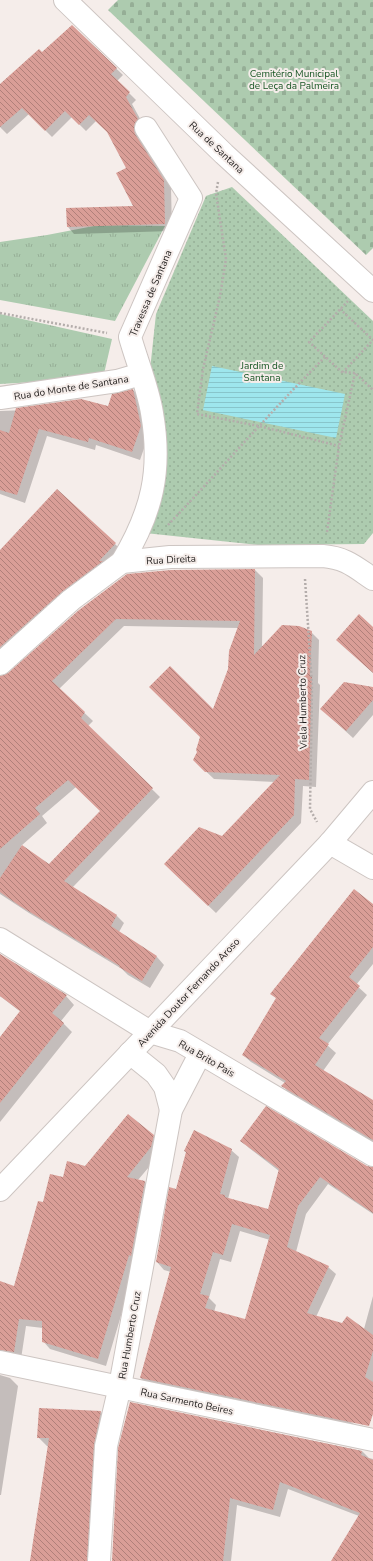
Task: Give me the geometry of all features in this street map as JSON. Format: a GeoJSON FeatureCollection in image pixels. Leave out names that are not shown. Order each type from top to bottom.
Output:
{"type":"FeatureCollection","features":[{"type":"Feature","properties":{"kind":"street","name":"Rua de Santana"},"geometry":{"type":"LineString","coordinates":[[65,0],[224,154],[369,287]]}},
{"type":"Feature","properties":{"kind":"street","name":"Travessa de Santana"},"geometry":{"type":"LineString","coordinates":[[122,562],[136,539],[142,524],[156,475],[156,440],[152,413],[130,337],[191,198],[146,128]]}},
{"type":"Feature","properties":{"kind":"street","name":"Rua do Monte de Santana"},"geometry":{"type":"LineString","coordinates":[[0,398],[118,381],[141,374]]}},
{"type":"Feature","properties":{"kind":"street","name":"Rua Direita"},"geometry":{"type":"LineString","coordinates":[[122,562],[170,557],[337,557],[351,564],[373,579]]}},
{"type":"Feature","properties":{"kind":"street"},"geometry":{"type":"LineString","coordinates":[[0,664],[71,600],[122,562]]}},
{"type":"Feature","properties":{"kind":"street","name":"Avenida Doutor Fernando Aroso"},"geometry":{"type":"LineString","coordinates":[[0,1190],[330,843],[373,792]]}},
{"type":"Feature","properties":{"kind":"street"},"geometry":{"type":"LineString","coordinates":[[330,843],[373,868]]}},
{"type":"Feature","properties":{"kind":"street","name":"Rua Brito Pais"},"geometry":{"type":"LineString","coordinates":[[0,939],[150,1032],[180,1041],[373,1155]]}},
{"type":"Feature","properties":{"kind":"street","name":"Rua Humberto Cruz"},"geometry":{"type":"LineString","coordinates":[[130,1053],[156,1074],[165,1086],[170,1110]]}},
{"type":"Feature","properties":{"kind":"street","name":"Rua Humberto Cruz"},"geometry":{"type":"LineString","coordinates":[[99,1561],[106,1446],[120,1386],[170,1110],[200,1054]]}},
{"type":"Feature","properties":{"kind":"street","name":"Rua Sarmento Beires"},"geometry":{"type":"LineString","coordinates":[[0,1362],[373,1440]]}},
{"type":"Feature","properties":{"kind":"path"},"geometry":{"type":"LineString","coordinates":[[224,154],[216,193],[226,259],[220,296],[203,369],[197,414],[259,426],[339,446]]}},
{"type":"Feature","properties":{"kind":"path"},"geometry":{"type":"LineString","coordinates":[[369,287],[340,309],[309,342],[342,372],[355,373],[373,390]]}},
{"type":"Feature","properties":{"kind":"path"},"geometry":{"type":"LineString","coordinates":[[340,309],[373,340],[342,372]]}},
{"type":"Feature","properties":{"kind":"path"},"geometry":{"type":"LineString","coordinates":[[0,313],[130,337]]}},
{"type":"Feature","properties":{"kind":"path"},"geometry":{"type":"LineString","coordinates":[[162,530],[221,469],[298,384],[326,357]]}},
{"type":"Feature","properties":{"kind":"path","name":"Viela Humberto Cruz"},"geometry":{"type":"LineString","coordinates":[[330,843],[310,810],[313,556],[355,373]]}},
{"type":"Feature","properties":{"kind":"green space","name":"Cemitério Municipal de Leça da Palmeira"},"geometry":{"type":"Polygon","coordinates":[[[118,0],[373,0],[373,248],[366,255],[108,10],[118,0]]]}},
{"type":"Feature","properties":{"kind":"green space","name":"Jardim de Santana"},"geometry":{"type":"Polygon","coordinates":[[[232,187],[373,321],[373,533],[364,544],[258,545],[145,533],[150,370],[156,314],[206,196],[232,187]]]}},
{"type":"Feature","properties":{"kind":"green space"},"geometry":{"type":"Polygon","coordinates":[[[99,225],[165,226],[115,321],[0,300],[0,242],[99,225]]]}},
{"type":"Feature","properties":{"kind":"green space"},"geometry":{"type":"Polygon","coordinates":[[[0,314],[112,339],[103,378],[0,384],[0,314]]]}},
{"type":"Feature","properties":{"kind":"water"},"geometry":{"type":"Polygon","coordinates":[[[212,366],[345,394],[336,438],[203,410],[212,366]]]}},
{"type":"Feature","properties":{"kind":"building"},"geometry":{"type":"Polygon","coordinates":[[[72,25],[117,68],[111,74],[130,92],[126,97],[138,119],[134,128],[135,134],[164,180],[165,224],[67,227],[66,208],[133,206],[116,173],[126,168],[107,132],[89,115],[79,125],[65,111],[45,131],[22,108],[0,127],[0,84],[39,49],[42,52],[72,25]]]}},
{"type":"Feature","properties":{"kind":"building"},"geometry":{"type":"Polygon","coordinates":[[[133,389],[141,426],[132,452],[89,438],[88,442],[39,429],[17,495],[0,490],[0,430],[9,433],[16,408],[81,399],[108,406],[112,394],[133,389]]]}},
{"type":"Feature","properties":{"kind":"building"},"geometry":{"type":"Polygon","coordinates":[[[57,489],[116,543],[99,561],[103,561],[63,591],[0,647],[0,550],[57,489]]]}},
{"type":"Feature","properties":{"kind":"building"},"geometry":{"type":"Polygon","coordinates":[[[255,569],[254,655],[282,625],[299,626],[312,631],[309,780],[295,779],[294,815],[208,906],[164,864],[199,827],[222,836],[280,775],[205,772],[193,760],[197,752],[196,750],[200,737],[149,687],[170,666],[213,709],[228,669],[229,651],[240,621],[116,619],[52,681],[85,712],[81,718],[153,788],[64,881],[117,915],[111,926],[157,956],[142,981],[119,967],[120,966],[20,906],[0,892],[0,878],[22,845],[49,864],[100,811],[68,780],[35,808],[40,814],[0,849],[0,676],[8,673],[79,610],[127,574],[171,570],[255,569]]]}},
{"type":"Feature","properties":{"kind":"building"},"geometry":{"type":"Polygon","coordinates":[[[359,614],[373,627],[373,673],[336,640],[359,614]]]}},
{"type":"Feature","properties":{"kind":"building"},"geometry":{"type":"Polygon","coordinates":[[[344,682],[373,687],[373,700],[346,731],[320,709],[344,682]]]}},
{"type":"Feature","properties":{"kind":"building"},"geometry":{"type":"Polygon","coordinates":[[[354,889],[373,904],[373,947],[349,977],[360,986],[319,1038],[329,1044],[315,1065],[373,1100],[373,1140],[281,1086],[286,1081],[242,1055],[276,998],[270,994],[354,889]]]}},
{"type":"Feature","properties":{"kind":"building"},"geometry":{"type":"Polygon","coordinates":[[[0,954],[67,995],[52,1013],[64,1023],[0,1103],[0,1037],[20,1011],[0,996],[0,954]]]}},
{"type":"Feature","properties":{"kind":"building"},"geometry":{"type":"Polygon","coordinates":[[[266,1106],[367,1166],[373,1167],[373,1213],[320,1177],[298,1206],[287,1247],[329,1266],[307,1313],[342,1323],[347,1316],[373,1335],[373,1351],[365,1377],[373,1382],[373,1414],[369,1426],[140,1378],[171,1267],[156,1262],[169,1187],[176,1189],[186,1152],[184,1151],[194,1130],[232,1149],[220,1194],[225,1195],[225,1197],[268,1209],[279,1169],[240,1141],[266,1106]],[[232,1224],[223,1255],[213,1252],[200,1294],[209,1296],[205,1308],[245,1319],[270,1235],[232,1224]]]}},
{"type":"Feature","properties":{"kind":"building"},"geometry":{"type":"Polygon","coordinates":[[[128,1114],[154,1135],[151,1147],[127,1177],[145,1181],[131,1256],[129,1255],[98,1359],[42,1342],[42,1321],[19,1319],[14,1352],[0,1350],[0,1281],[14,1286],[38,1201],[43,1202],[50,1174],[63,1177],[67,1161],[85,1166],[128,1114]]]}},
{"type":"Feature","properties":{"kind":"building"},"geometry":{"type":"Polygon","coordinates":[[[130,1402],[362,1451],[361,1455],[373,1460],[373,1561],[331,1561],[360,1513],[280,1482],[273,1510],[230,1498],[223,1561],[112,1561],[118,1448],[130,1402]]]}},
{"type":"Feature","properties":{"kind":"building"},"geometry":{"type":"Polygon","coordinates":[[[39,1408],[101,1411],[94,1445],[87,1561],[30,1561],[49,1438],[37,1438],[39,1408]]]}}]}
